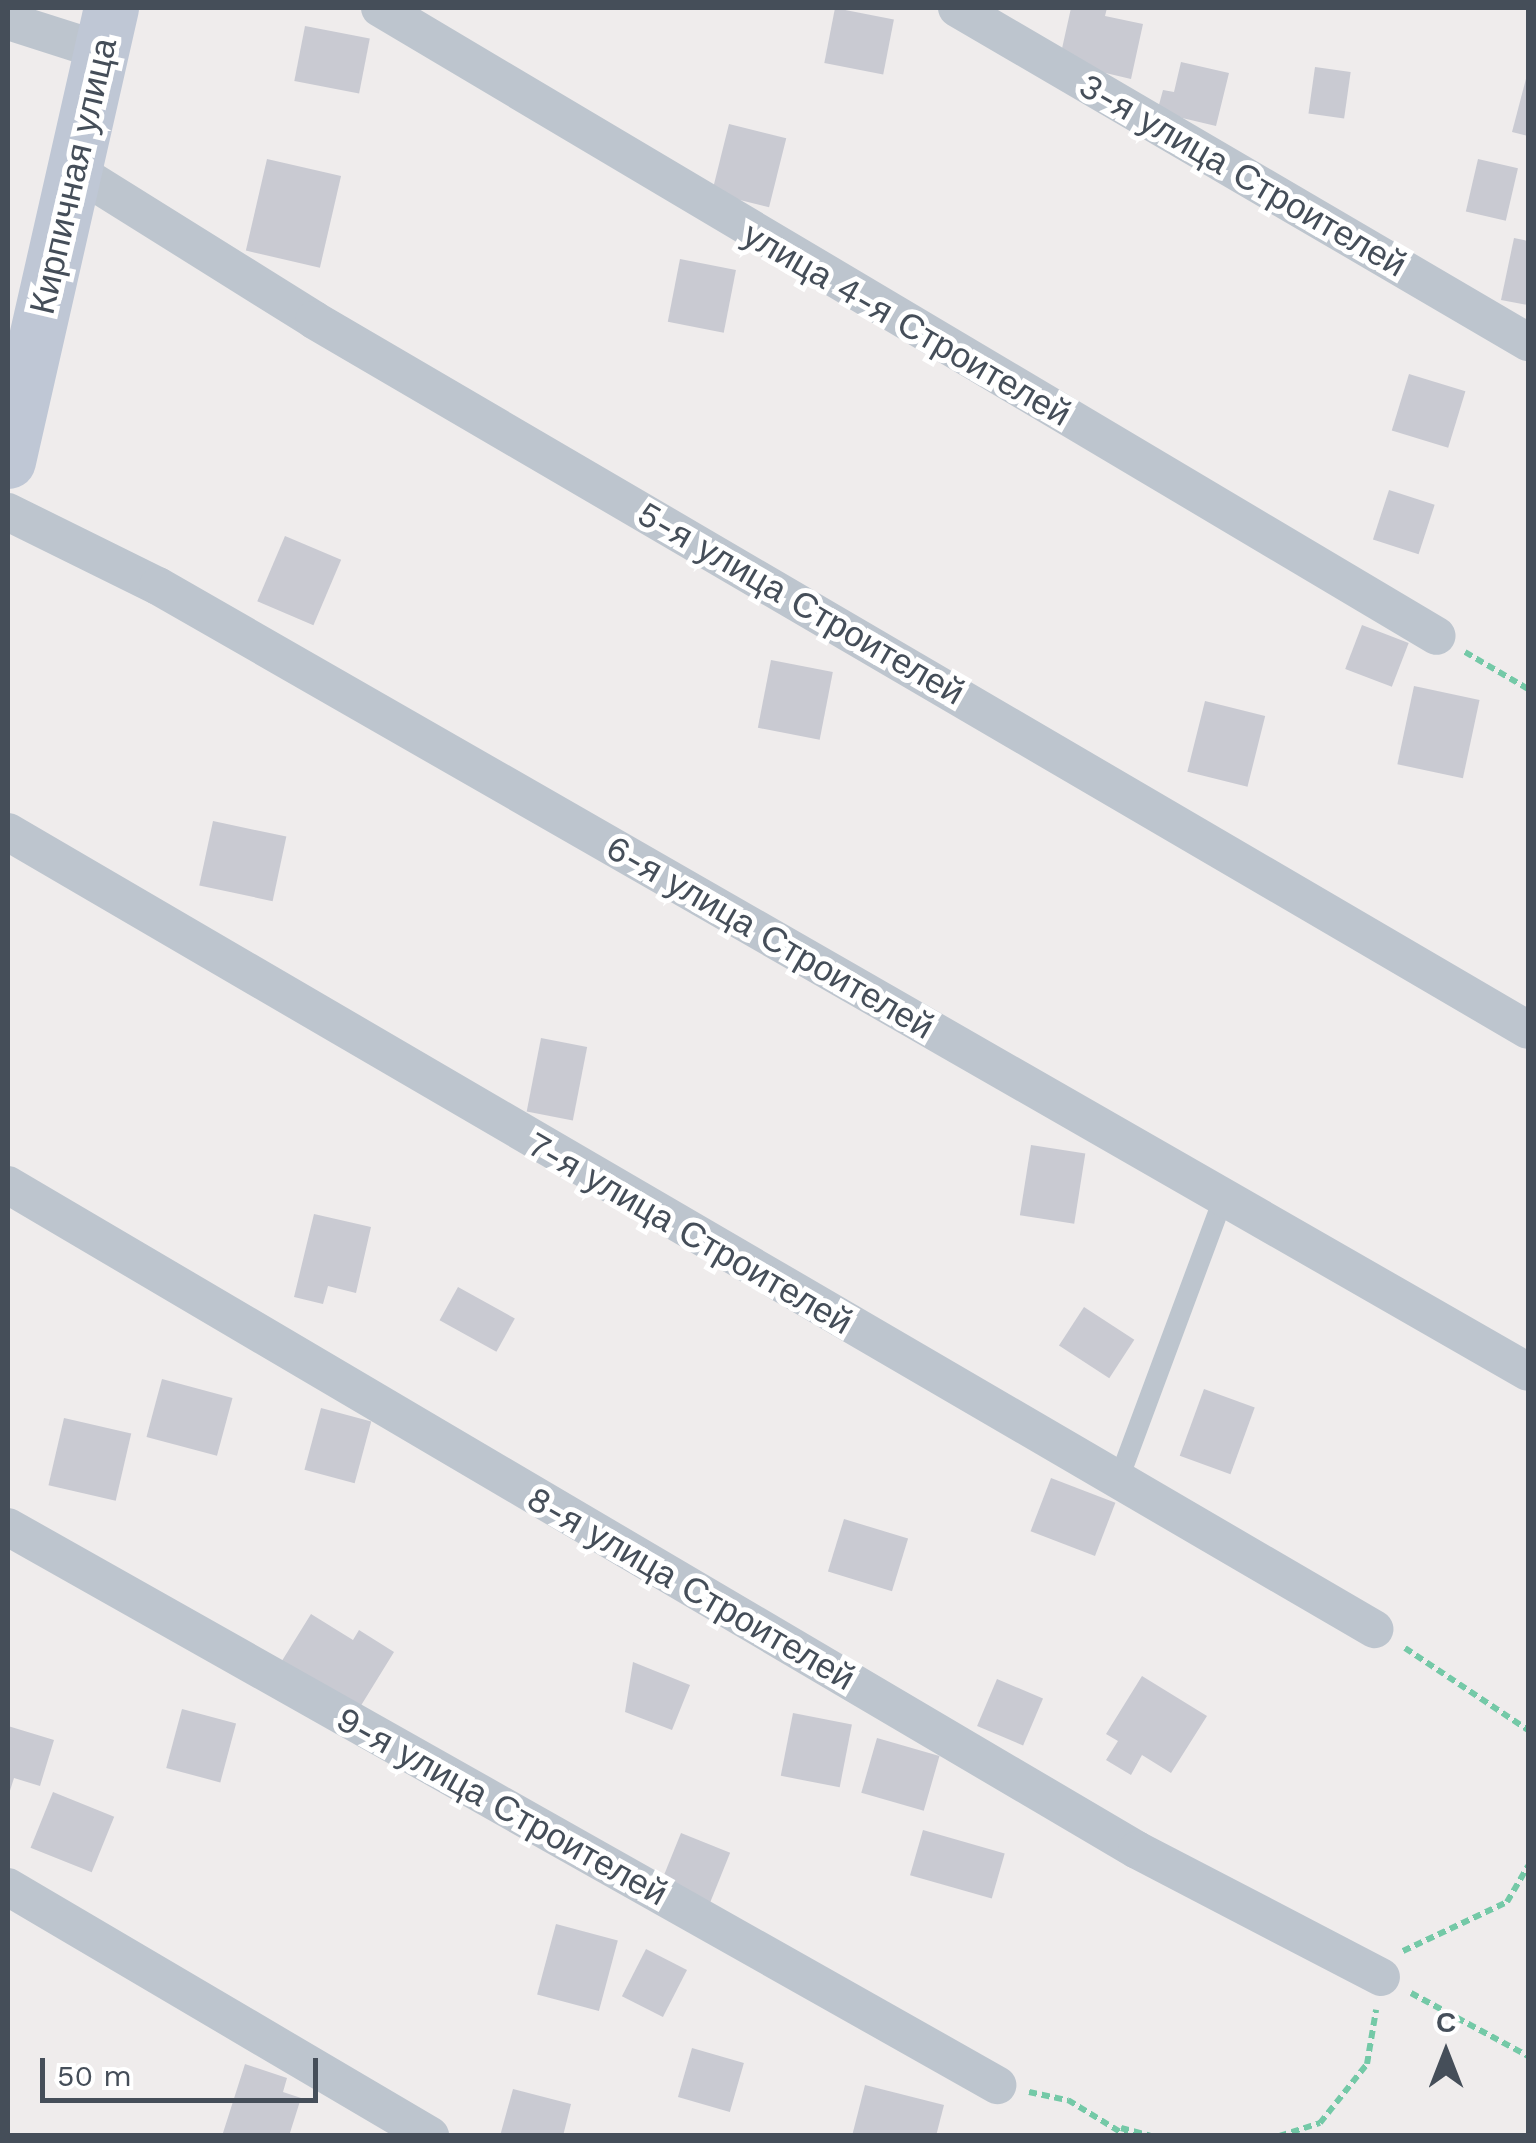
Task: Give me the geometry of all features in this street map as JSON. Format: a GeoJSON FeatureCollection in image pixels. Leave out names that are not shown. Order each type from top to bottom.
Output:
{"type":"FeatureCollection","features":[{"type":"Feature","properties":{"kind":"main road","name":"Кирпичная улица"},"geometry":{"type":"LineString","coordinates":[[8,462],[106,29]]}},
{"type":"Feature","properties":{"kind":"street","name":"улица 4-я Строителей"},"geometry":{"type":"LineString","coordinates":[[380,8],[1438,636]]}},
{"type":"Feature","properties":{"kind":"street","name":"3-я улица Строителей"},"geometry":{"type":"LineString","coordinates":[[958,8],[1528,342]]}},
{"type":"Feature","properties":{"kind":"street"},"geometry":{"type":"LineString","coordinates":[[8,21],[106,29]]}},
{"type":"Feature","properties":{"kind":"street","name":"5-я улица Строителей"},"geometry":{"type":"LineString","coordinates":[[76,171],[314,320],[1528,1030]]}},
{"type":"Feature","properties":{"kind":"street","name":"6-я улица Строителей"},"geometry":{"type":"LineString","coordinates":[[8,512],[158,586],[1528,1372]]}},
{"type":"Feature","properties":{"kind":"street","name":"7-я улица Строителей"},"geometry":{"type":"LineString","coordinates":[[8,832],[1117,1484],[1374,1629]]}},
{"type":"Feature","properties":{"kind":"street","name":"8-я улица Строителей"},"geometry":{"type":"LineString","coordinates":[[8,1185],[1153,1859],[1382,1977]]}},
{"type":"Feature","properties":{"kind":"street","name":"9-я улица Строителей"},"geometry":{"type":"LineString","coordinates":[[8,1526],[997,2086]]}},
{"type":"Feature","properties":{"kind":"street"},"geometry":{"type":"LineString","coordinates":[[8,1887],[430,2136]]}},
{"type":"Feature","properties":{"kind":"lane"},"geometry":{"type":"LineString","coordinates":[[1117,1484],[1224,1197]]}},
{"type":"Feature","properties":{"kind":"path"},"geometry":{"type":"LineString","coordinates":[[1438,636],[1528,689]]}},
{"type":"Feature","properties":{"kind":"path"},"geometry":{"type":"LineString","coordinates":[[1374,1629],[1528,1730]]}},
{"type":"Feature","properties":{"kind":"path"},"geometry":{"type":"LineString","coordinates":[[1382,1977],[1528,2056]]}},
{"type":"Feature","properties":{"kind":"path"},"geometry":{"type":"LineString","coordinates":[[997,2086],[1068,2100],[1120,2128],[1150,2136]]}},
{"type":"Feature","properties":{"kind":"path"},"geometry":{"type":"LineString","coordinates":[[1120,2128],[1127,2136]]}},
{"type":"Feature","properties":{"kind":"building"},"geometry":{"type":"Polygon","coordinates":[[[835,8],[894,19],[883,74],[824,63],[835,8]]]}},
{"type":"Feature","properties":{"kind":"building"},"geometry":{"type":"Polygon","coordinates":[[[1071,8],[1107,8],[1105,16],[1143,24],[1131,79],[1059,62],[1071,8]]]}},
{"type":"Feature","properties":{"kind":"building"},"geometry":{"type":"Polygon","coordinates":[[[305,26],[370,39],[359,94],[294,81],[305,26]]]}},
{"type":"Feature","properties":{"kind":"building"},"geometry":{"type":"Polygon","coordinates":[[[1181,62],[1229,73],[1216,126],[1157,112],[1163,90],[1174,92],[1181,62]]]}},
{"type":"Feature","properties":{"kind":"building"},"geometry":{"type":"Polygon","coordinates":[[[1315,67],[1351,72],[1344,119],[1308,114],[1315,67]]]}},
{"type":"Feature","properties":{"kind":"building"},"geometry":{"type":"Polygon","coordinates":[[[1528,75],[1528,136],[1512,132],[1528,75]]]}},
{"type":"Feature","properties":{"kind":"building"},"geometry":{"type":"Polygon","coordinates":[[[729,124],[786,138],[769,207],[712,193],[729,124]]]}},
{"type":"Feature","properties":{"kind":"building"},"geometry":{"type":"Polygon","coordinates":[[[267,159],[341,176],[320,268],[246,251],[267,159]]]}},
{"type":"Feature","properties":{"kind":"building"},"geometry":{"type":"Polygon","coordinates":[[[1478,159],[1518,168],[1506,221],[1466,212],[1478,159]]]}},
{"type":"Feature","properties":{"kind":"building"},"geometry":{"type":"Polygon","coordinates":[[[1514,238],[1528,241],[1528,305],[1501,300],[1514,238]]]}},
{"type":"Feature","properties":{"kind":"building"},"geometry":{"type":"Polygon","coordinates":[[[680,259],[736,270],[724,333],[668,322],[680,259]]]}},
{"type":"Feature","properties":{"kind":"building"},"geometry":{"type":"Polygon","coordinates":[[[1409,374],[1465,391],[1448,448],[1392,430],[1409,374]]]}},
{"type":"Feature","properties":{"kind":"building"},"geometry":{"type":"Polygon","coordinates":[[[1389,490],[1435,505],[1419,554],[1373,539],[1389,490]]]}},
{"type":"Feature","properties":{"kind":"building"},"geometry":{"type":"Polygon","coordinates":[[[285,536],[341,560],[313,625],[257,601],[285,536]]]}},
{"type":"Feature","properties":{"kind":"building"},"geometry":{"type":"Polygon","coordinates":[[[1362,625],[1409,643],[1392,687],[1345,669],[1362,625]]]}},
{"type":"Feature","properties":{"kind":"building"},"geometry":{"type":"Polygon","coordinates":[[[771,660],[833,672],[820,740],[758,728],[771,660]]]}},
{"type":"Feature","properties":{"kind":"building"},"geometry":{"type":"Polygon","coordinates":[[[1414,686],[1480,700],[1463,778],[1397,764],[1414,686]]]}},
{"type":"Feature","properties":{"kind":"building"},"geometry":{"type":"Polygon","coordinates":[[[1205,701],[1265,716],[1247,787],[1187,772],[1205,701]]]}},
{"type":"Feature","properties":{"kind":"building"},"geometry":{"type":"Polygon","coordinates":[[[213,821],[286,837],[273,901],[199,886],[213,821]]]}},
{"type":"Feature","properties":{"kind":"building"},"geometry":{"type":"Polygon","coordinates":[[[541,1038],[587,1047],[573,1121],[527,1112],[541,1038]]]}},
{"type":"Feature","properties":{"kind":"building"},"geometry":{"type":"Polygon","coordinates":[[[1031,1145],[1085,1154],[1074,1224],[1020,1215],[1031,1145]]]}},
{"type":"Feature","properties":{"kind":"building"},"geometry":{"type":"Polygon","coordinates":[[[314,1214],[371,1227],[356,1293],[328,1286],[323,1304],[294,1297],[314,1214]]]}},
{"type":"Feature","properties":{"kind":"building"},"geometry":{"type":"Polygon","coordinates":[[[458,1287],[515,1319],[496,1352],[440,1320],[458,1287]]]}},
{"type":"Feature","properties":{"kind":"building"},"geometry":{"type":"Polygon","coordinates":[[[1084,1307],[1134,1340],[1109,1378],[1059,1346],[1084,1307]]]}},
{"type":"Feature","properties":{"kind":"building"},"geometry":{"type":"Polygon","coordinates":[[[162,1379],[233,1398],[217,1456],[146,1437],[162,1379]]]}},
{"type":"Feature","properties":{"kind":"building"},"geometry":{"type":"Polygon","coordinates":[[[1204,1389],[1255,1407],[1230,1474],[1180,1456],[1204,1389]]]}},
{"type":"Feature","properties":{"kind":"building"},"geometry":{"type":"Polygon","coordinates":[[[321,1408],[371,1421],[355,1483],[304,1470],[321,1408]]]}},
{"type":"Feature","properties":{"kind":"building"},"geometry":{"type":"Polygon","coordinates":[[[64,1418],[131,1434],[116,1501],[48,1485],[64,1418]]]}},
{"type":"Feature","properties":{"kind":"building"},"geometry":{"type":"Polygon","coordinates":[[[1051,1478],[1115,1503],[1095,1556],[1031,1531],[1051,1478]]]}},
{"type":"Feature","properties":{"kind":"building"},"geometry":{"type":"Polygon","coordinates":[[[844,1519],[908,1539],[892,1591],[828,1572],[844,1519]]]}},
{"type":"Feature","properties":{"kind":"building"},"geometry":{"type":"Polygon","coordinates":[[[311,1614],[353,1640],[359,1630],[394,1652],[357,1712],[280,1664],[311,1614]]]}},
{"type":"Feature","properties":{"kind":"building"},"geometry":{"type":"Polygon","coordinates":[[[633,1662],[690,1685],[672,1730],[625,1712],[633,1662]]]}},
{"type":"Feature","properties":{"kind":"building"},"geometry":{"type":"Polygon","coordinates":[[[1142,1676],[1207,1716],[1171,1773],[1142,1755],[1131,1775],[1106,1760],[1118,1741],[1106,1734],[1142,1676]]]}},
{"type":"Feature","properties":{"kind":"building"},"geometry":{"type":"Polygon","coordinates":[[[997,1679],[1043,1699],[1023,1745],[977,1726],[997,1679]]]}},
{"type":"Feature","properties":{"kind":"building"},"geometry":{"type":"Polygon","coordinates":[[[182,1709],[236,1723],[220,1782],[166,1768],[182,1709]]]}},
{"type":"Feature","properties":{"kind":"building"},"geometry":{"type":"Polygon","coordinates":[[[793,1713],[852,1724],[840,1787],[781,1776],[793,1713]]]}},
{"type":"Feature","properties":{"kind":"building"},"geometry":{"type":"Polygon","coordinates":[[[8,1726],[54,1740],[40,1786],[14,1778],[8,1797],[8,1726]]]}},
{"type":"Feature","properties":{"kind":"building"},"geometry":{"type":"Polygon","coordinates":[[[877,1738],[939,1756],[924,1811],[861,1793],[877,1738]]]}},
{"type":"Feature","properties":{"kind":"building"},"geometry":{"type":"Polygon","coordinates":[[[53,1792],[114,1817],[92,1872],[31,1848],[53,1792]]]}},
{"type":"Feature","properties":{"kind":"building"},"geometry":{"type":"Polygon","coordinates":[[[923,1830],[1005,1853],[992,1899],[910,1875],[923,1830]]]}},
{"type":"Feature","properties":{"kind":"building"},"geometry":{"type":"Polygon","coordinates":[[[681,1833],[730,1853],[708,1907],[659,1887],[681,1833]]]}},
{"type":"Feature","properties":{"kind":"building"},"geometry":{"type":"Polygon","coordinates":[[[556,1924],[618,1941],[599,2011],[537,1995],[556,1924]]]}},
{"type":"Feature","properties":{"kind":"building"},"geometry":{"type":"Polygon","coordinates":[[[646,1949],[687,1970],[663,2017],[622,1996],[646,1949]]]}},
{"type":"Feature","properties":{"kind":"building"},"geometry":{"type":"Polygon","coordinates":[[[692,2048],[744,2063],[730,2112],[678,2097],[692,2048]]]}},
{"type":"Feature","properties":{"kind":"building"},"geometry":{"type":"Polygon","coordinates":[[[245,2064],[287,2078],[283,2092],[301,2098],[289,2136],[222,2136],[245,2064]]]}},
{"type":"Feature","properties":{"kind":"building"},"geometry":{"type":"Polygon","coordinates":[[[865,2085],[944,2105],[936,2136],[852,2136],[865,2085]]]}},
{"type":"Feature","properties":{"kind":"building"},"geometry":{"type":"Polygon","coordinates":[[[513,2089],[571,2104],[563,2136],[500,2136],[513,2089]]]}}]}
